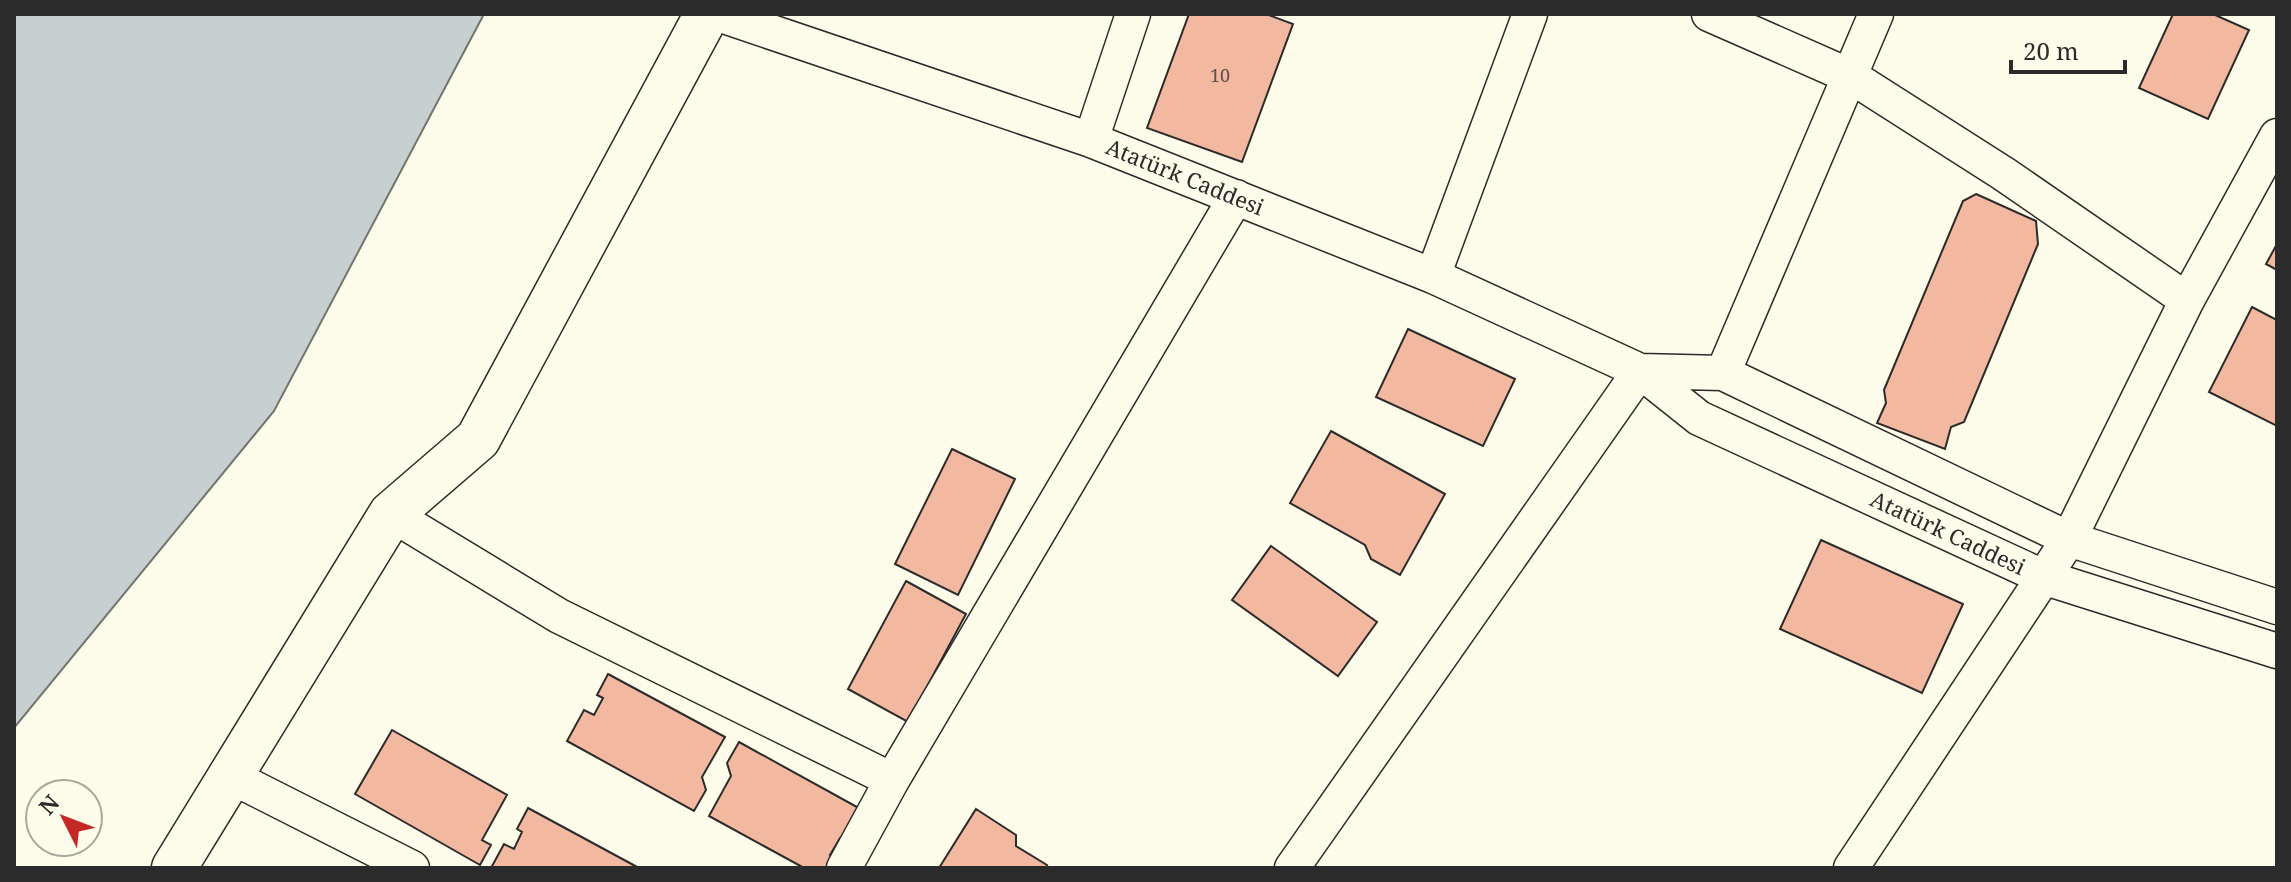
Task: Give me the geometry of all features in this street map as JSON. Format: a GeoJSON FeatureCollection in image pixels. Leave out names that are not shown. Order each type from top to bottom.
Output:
{"type":"FeatureCollection","features":[{"type":"Feature","properties":{"kind":"street"},"geometry":{"type":"LineString","coordinates":[[174,868],[391,514],[478,439],[707,14]]}},
{"type":"Feature","properties":{"kind":"street","name":"Atatürk Caddesi"},"geometry":{"type":"LineString","coordinates":[[718,14],[1091,140],[1433,276],[1640,371],[1699,418],[2043,577],[2277,651]]}},
{"type":"Feature","properties":{"kind":"street"},"geometry":{"type":"LineString","coordinates":[[1091,140],[1133,14]]}},
{"type":"Feature","properties":{"kind":"street"},"geometry":{"type":"LineString","coordinates":[[1433,276],[1530,14]]}},
{"type":"Feature","properties":{"kind":"street"},"geometry":{"type":"LineString","coordinates":[[1709,14],[1852,77],[2004,174],[2187,300]]}},
{"type":"Feature","properties":{"kind":"street"},"geometry":{"type":"LineString","coordinates":[[1723,373],[1852,77],[1876,14]]}},
{"type":"Feature","properties":{"kind":"street"},"geometry":{"type":"LineString","coordinates":[[1851,868],[2069,539],[2187,300],[2277,136]]}},
{"type":"Feature","properties":{"kind":"street"},"geometry":{"type":"LineString","coordinates":[[844,868],[892,780],[1236,197]]}},
{"type":"Feature","properties":{"kind":"street"},"geometry":{"type":"LineString","coordinates":[[1292,868],[1640,371]]}},
{"type":"Feature","properties":{"kind":"street","name":"Atatürk Caddesi"},"geometry":{"type":"LineString","coordinates":[[1640,371],[1723,373],[2069,539],[2277,607]]}},
{"type":"Feature","properties":{"kind":"street"},"geometry":{"type":"LineString","coordinates":[[391,514],[559,616],[892,780]]}},
{"type":"Feature","properties":{"kind":"street"},"geometry":{"type":"LineString","coordinates":[[230,776],[412,868]]}},
{"type":"Feature","properties":{"kind":"shaded area"},"geometry":{"type":"Polygon","coordinates":[[[14,14],[484,14],[274,411],[14,728],[14,14]]]}},
{"type":"Feature","properties":{"kind":"building"},"geometry":{"type":"Polygon","coordinates":[[[1189,14],[1266,14],[1293,24],[1242,162],[1147,128],[1189,14]]]}},
{"type":"Feature","properties":{"kind":"building"},"geometry":{"type":"Polygon","coordinates":[[[2173,14],[2213,14],[2249,30],[2208,119],[2139,88],[2173,14]]]}},
{"type":"Feature","properties":{"kind":"building"},"geometry":{"type":"Polygon","coordinates":[[[1976,194],[2036,221],[2038,244],[1964,422],[1951,427],[1945,449],[1877,423],[1886,403],[1884,390],[1963,201],[1976,194]]]}},
{"type":"Feature","properties":{"kind":"building"},"geometry":{"type":"Polygon","coordinates":[[[2277,244],[2277,270],[2266,264],[2277,244]]]}},
{"type":"Feature","properties":{"kind":"building"},"geometry":{"type":"Polygon","coordinates":[[[2252,307],[2277,320],[2277,426],[2209,392],[2252,307]]]}},
{"type":"Feature","properties":{"kind":"building"},"geometry":{"type":"Polygon","coordinates":[[[1408,329],[1515,379],[1483,446],[1376,397],[1408,329]]]}},
{"type":"Feature","properties":{"kind":"building"},"geometry":{"type":"Polygon","coordinates":[[[1331,431],[1445,494],[1400,575],[1371,559],[1365,545],[1290,503],[1331,431]]]}},
{"type":"Feature","properties":{"kind":"building"},"geometry":{"type":"Polygon","coordinates":[[[952,449],[1015,479],[958,595],[895,564],[952,449]]]}},
{"type":"Feature","properties":{"kind":"building"},"geometry":{"type":"Polygon","coordinates":[[[1821,540],[1963,604],[1922,693],[1780,629],[1821,540]]]}},
{"type":"Feature","properties":{"kind":"building"},"geometry":{"type":"Polygon","coordinates":[[[1271,546],[1377,622],[1338,676],[1232,600],[1271,546]]]}},
{"type":"Feature","properties":{"kind":"building"},"geometry":{"type":"Polygon","coordinates":[[[906,581],[966,614],[908,722],[848,689],[906,581]]]}},
{"type":"Feature","properties":{"kind":"building"},"geometry":{"type":"Polygon","coordinates":[[[608,674],[725,737],[702,777],[706,790],[694,811],[567,741],[584,710],[594,715],[603,698],[597,695],[608,674]]]}},
{"type":"Feature","properties":{"kind":"building"},"geometry":{"type":"Polygon","coordinates":[[[392,730],[507,795],[482,840],[491,845],[480,865],[355,794],[392,730]]]}},
{"type":"Feature","properties":{"kind":"building"},"geometry":{"type":"Polygon","coordinates":[[[739,742],[866,812],[849,843],[840,838],[830,855],[836,858],[831,868],[804,868],[709,816],[731,776],[727,763],[739,742]]]}},
{"type":"Feature","properties":{"kind":"building"},"geometry":{"type":"Polygon","coordinates":[[[528,808],[639,868],[491,868],[504,844],[514,849],[522,832],[517,829],[528,808]]]}},
{"type":"Feature","properties":{"kind":"building"},"geometry":{"type":"Polygon","coordinates":[[[976,809],[1016,835],[1016,846],[1047,865],[1045,868],[939,868],[976,809]]]}}]}
